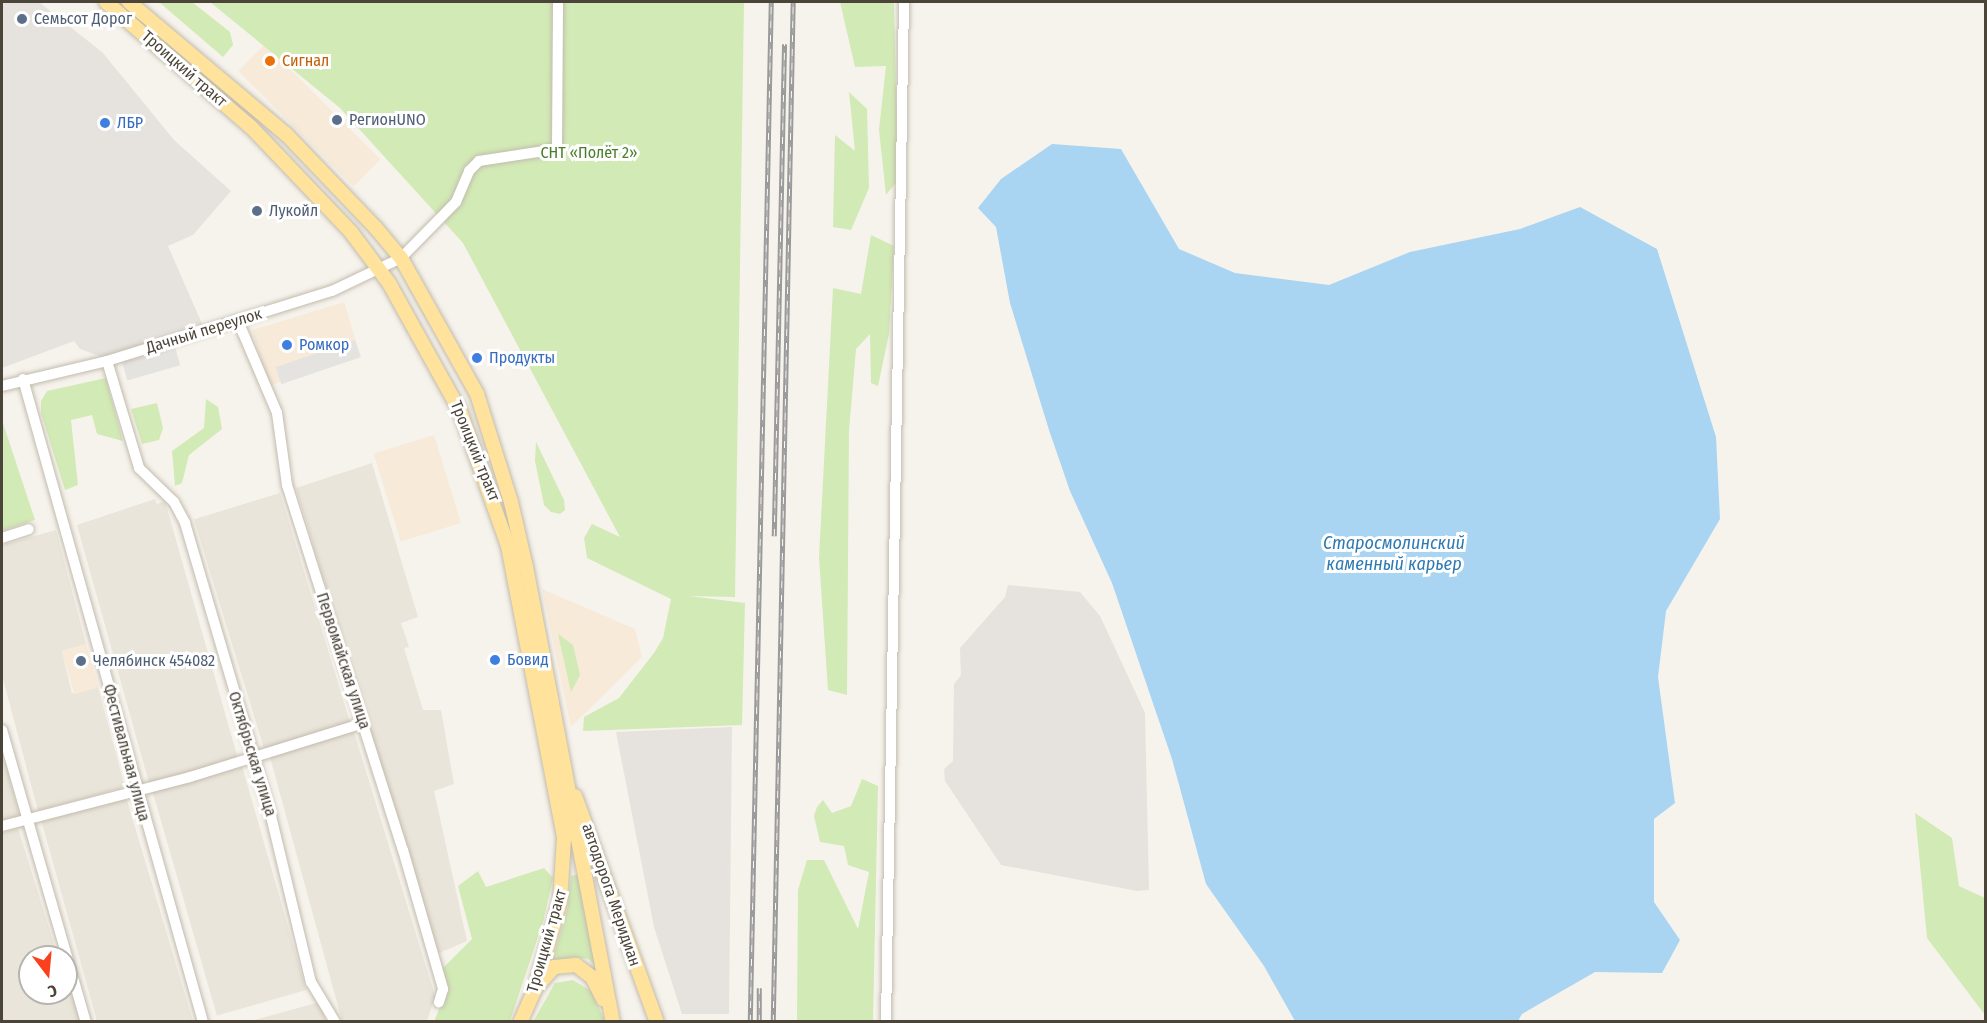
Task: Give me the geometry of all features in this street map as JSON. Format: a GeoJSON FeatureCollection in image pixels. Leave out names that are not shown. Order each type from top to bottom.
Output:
{"type":"FeatureCollection","features":[{"type":"Feature","properties":{"kind":"main road","name":"Троицкий тракт"},"geometry":{"type":"LineString","coordinates":[[106,2],[251,127],[351,232],[380,269],[460,411],[508,546],[564,838],[560,902],[535,989],[520,1022]]}},
{"type":"Feature","properties":{"kind":"main road","name":"Троицкий тракт"},"geometry":{"type":"LineString","coordinates":[[129,2],[286,134],[401,258],[460,360],[487,423],[524,556],[612,1022]]}},
{"type":"Feature","properties":{"kind":"main road","name":"автодорога Меридиан"},"geometry":{"type":"LineString","coordinates":[[564,769],[657,1022]]}},
{"type":"Feature","properties":{"kind":"main road"},"geometry":{"type":"LineString","coordinates":[[535,989],[554,967],[576,965],[599,988],[612,1022]]}},
{"type":"Feature","properties":{"kind":"street","name":"Дачный переулок"},"geometry":{"type":"LineString","coordinates":[[2,386],[23,379],[107,361],[332,291],[401,258],[456,202],[469,171],[479,161],[557,149],[558,2]]}},
{"type":"Feature","properties":{"kind":"street"},"geometry":{"type":"LineString","coordinates":[[886,1022],[904,2]]}},
{"type":"Feature","properties":{"kind":"street","name":"Первомайская улица"},"geometry":{"type":"LineString","coordinates":[[238,321],[274,404],[287,485],[363,723],[443,989],[439,1002]]}},
{"type":"Feature","properties":{"kind":"street","name":"Октябрьская улица"},"geometry":{"type":"LineString","coordinates":[[107,361],[139,468],[174,502],[183,517],[304,938],[311,982],[335,1022]]}},
{"type":"Feature","properties":{"kind":"street","name":"Фестивальная улица"},"geometry":{"type":"LineString","coordinates":[[23,379],[202,1022]]}},
{"type":"Feature","properties":{"kind":"street"},"geometry":{"type":"LineString","coordinates":[[2,538],[29,529]]}},
{"type":"Feature","properties":{"kind":"street"},"geometry":{"type":"LineString","coordinates":[[2,826],[252,759],[363,723]]}},
{"type":"Feature","properties":{"kind":"street"},"geometry":{"type":"LineString","coordinates":[[2,730],[86,1022]]}},
{"type":"Feature","properties":{"kind":"shaded area"},"geometry":{"type":"Polygon","coordinates":[[[39,2],[103,53],[174,140],[231,191],[193,235],[168,246],[203,326],[102,357],[80,349],[74,341],[2,368],[2,3],[39,2]]]}},
{"type":"Feature","properties":{"kind":"shaded area"},"geometry":{"type":"Polygon","coordinates":[[[265,44],[380,159],[353,186],[238,71],[265,44]]]}},
{"type":"Feature","properties":{"kind":"shaded area"},"geometry":{"type":"Polygon","coordinates":[[[344,302],[361,357],[269,386],[252,330],[344,302]]]}},
{"type":"Feature","properties":{"kind":"shaded area"},"geometry":{"type":"Polygon","coordinates":[[[355,340],[361,357],[281,384],[276,367],[355,340]]]}},
{"type":"Feature","properties":{"kind":"shaded area"},"geometry":{"type":"Polygon","coordinates":[[[175,347],[180,365],[127,380],[122,362],[175,347]]]}},
{"type":"Feature","properties":{"kind":"shaded area"},"geometry":{"type":"Polygon","coordinates":[[[434,435],[461,523],[401,541],[374,453],[434,435]]]}},
{"type":"Feature","properties":{"kind":"shaded area"},"geometry":{"type":"Polygon","coordinates":[[[372,463],[418,617],[401,623],[409,647],[404,648],[423,710],[441,710],[454,784],[434,791],[467,941],[437,954],[296,488],[372,463]]]}},
{"type":"Feature","properties":{"kind":"shaded area"},"geometry":{"type":"Polygon","coordinates":[[[280,493],[350,723],[264,749],[194,519],[280,493]]]}},
{"type":"Feature","properties":{"kind":"shaded area"},"geometry":{"type":"Polygon","coordinates":[[[155,499],[157,504],[165,501],[238,759],[149,783],[77,525],[155,499]]]}},
{"type":"Feature","properties":{"kind":"shaded area"},"geometry":{"type":"Polygon","coordinates":[[[56,530],[86,644],[62,651],[72,693],[98,687],[125,787],[38,811],[2,675],[2,545],[56,530]]]}},
{"type":"Feature","properties":{"kind":"shaded area"},"geometry":{"type":"Polygon","coordinates":[[[1008,585],[1080,592],[1100,616],[1145,713],[1149,890],[1137,891],[1001,865],[945,781],[944,769],[953,761],[954,684],[961,675],[960,648],[1005,597],[1008,585]]]}},
{"type":"Feature","properties":{"kind":"shaded area"},"geometry":{"type":"Polygon","coordinates":[[[542,589],[635,629],[642,657],[571,727],[542,589]]]}},
{"type":"Feature","properties":{"kind":"shaded area"},"geometry":{"type":"Polygon","coordinates":[[[86,644],[98,687],[74,694],[62,651],[86,644]]]}},
{"type":"Feature","properties":{"kind":"shaded area"},"geometry":{"type":"Polygon","coordinates":[[[732,727],[729,1014],[682,1014],[654,927],[616,732],[732,727]]]}},
{"type":"Feature","properties":{"kind":"shaded area"},"geometry":{"type":"Polygon","coordinates":[[[354,732],[435,996],[427,1021],[342,1021],[270,757],[354,732]]]}},
{"type":"Feature","properties":{"kind":"shaded area"},"geometry":{"type":"Polygon","coordinates":[[[2,751],[20,816],[2,821],[2,751]]]}},
{"type":"Feature","properties":{"kind":"shaded area"},"geometry":{"type":"Polygon","coordinates":[[[242,766],[306,990],[217,1016],[153,792],[242,766]]]}},
{"type":"Feature","properties":{"kind":"shaded area"},"geometry":{"type":"Polygon","coordinates":[[[126,797],[193,1021],[97,1021],[78,953],[78,945],[76,945],[41,820],[126,797]]]}},
{"type":"Feature","properties":{"kind":"shaded area"},"geometry":{"type":"Polygon","coordinates":[[[18,828],[54,945],[18,945],[18,1005],[78,1005],[78,1001],[84,1021],[2,1022],[2,833],[18,828]]]}},
{"type":"Feature","properties":{"kind":"shaded area"},"geometry":{"type":"Polygon","coordinates":[[[320,1002],[326,1021],[247,1022],[320,1002]]]}},
{"type":"Feature","properties":{"kind":"green space"},"geometry":{"type":"Polygon","coordinates":[[[159,2],[192,2],[230,32],[233,45],[223,57],[159,2]]]}},
{"type":"Feature","properties":{"kind":"green space","name":"СНТ «Полёт 2»"},"geometry":{"type":"Polygon","coordinates":[[[210,2],[744,2],[735,597],[689,596],[745,603],[742,725],[583,731],[584,717],[619,698],[654,653],[663,638],[671,599],[587,558],[584,538],[592,524],[620,537],[463,243],[340,108],[210,2]]]}},
{"type":"Feature","properties":{"kind":"green space"},"geometry":{"type":"Polygon","coordinates":[[[840,2],[894,2],[898,180],[886,195],[879,130],[886,66],[855,67],[840,2]]]}},
{"type":"Feature","properties":{"kind":"green space"},"geometry":{"type":"Polygon","coordinates":[[[849,92],[867,109],[869,188],[851,230],[833,227],[835,135],[855,151],[849,92]]]}},
{"type":"Feature","properties":{"kind":"green space"},"geometry":{"type":"Polygon","coordinates":[[[871,235],[894,246],[889,334],[878,386],[871,383],[870,334],[856,349],[849,430],[847,695],[828,690],[819,558],[833,288],[861,294],[871,235]]]}},
{"type":"Feature","properties":{"kind":"green space"},"geometry":{"type":"Polygon","coordinates":[[[106,378],[123,441],[97,434],[92,415],[71,420],[78,485],[65,490],[41,413],[41,401],[47,391],[106,378]]]}},
{"type":"Feature","properties":{"kind":"green space"},"geometry":{"type":"Polygon","coordinates":[[[206,399],[218,407],[222,429],[189,455],[182,483],[175,486],[172,451],[204,428],[206,399]]]}},
{"type":"Feature","properties":{"kind":"green space"},"geometry":{"type":"Polygon","coordinates":[[[157,403],[163,428],[159,440],[142,444],[131,409],[157,403]]]}},
{"type":"Feature","properties":{"kind":"green space"},"geometry":{"type":"Polygon","coordinates":[[[2,420],[35,520],[2,531],[2,420]]]}},
{"type":"Feature","properties":{"kind":"green space"},"geometry":{"type":"Polygon","coordinates":[[[536,442],[564,500],[565,510],[560,514],[551,512],[544,505],[535,461],[536,442]]]}},
{"type":"Feature","properties":{"kind":"green space"},"geometry":{"type":"Polygon","coordinates":[[[558,634],[573,645],[580,675],[571,692],[558,634]]]}},
{"type":"Feature","properties":{"kind":"green space"},"geometry":{"type":"Polygon","coordinates":[[[862,779],[878,786],[873,1021],[797,1021],[798,890],[807,860],[824,860],[858,929],[869,872],[848,865],[844,846],[820,842],[814,816],[823,800],[832,813],[851,806],[862,779]]]}},
{"type":"Feature","properties":{"kind":"green space"},"geometry":{"type":"Polygon","coordinates":[[[1915,813],[1952,838],[1959,886],[1985,898],[1985,1015],[1927,938],[1915,813]]]}},
{"type":"Feature","properties":{"kind":"green space"},"geometry":{"type":"Polygon","coordinates":[[[544,868],[553,878],[543,922],[510,1021],[434,1022],[447,989],[442,969],[472,939],[458,886],[478,871],[486,887],[544,868]]]}},
{"type":"Feature","properties":{"kind":"green space"},"geometry":{"type":"Polygon","coordinates":[[[578,875],[598,967],[588,959],[573,957],[552,962],[567,911],[571,876],[578,875]]]}},
{"type":"Feature","properties":{"kind":"green space"},"geometry":{"type":"Polygon","coordinates":[[[573,980],[591,991],[605,1021],[533,1022],[555,983],[573,980]]]}},
{"type":"Feature","properties":{"kind":"water","name":"Старосмолинский каменный карьер"},"geometry":{"type":"Polygon","coordinates":[[[1052,144],[1121,149],[1179,249],[1235,273],[1329,285],[1410,252],[1520,229],[1580,207],[1657,249],[1716,437],[1720,519],[1666,611],[1658,677],[1675,803],[1654,819],[1654,902],[1680,940],[1662,973],[1595,972],[1522,1014],[1518,1021],[1295,1021],[1264,966],[1206,884],[1172,759],[1112,583],[1070,491],[1049,430],[1010,303],[996,227],[978,208],[1001,179],[1052,144]]]}},
{"type":"Feature","properties":{"kind":"railway"},"geometry":{"type":"LineString","coordinates":[[750,1022],[771,2]]}},
{"type":"Feature","properties":{"kind":"railway"},"geometry":{"type":"LineString","coordinates":[[773,1022],[793,2]]}},
{"type":"Feature","properties":{"kind":"railway"},"geometry":{"type":"LineString","coordinates":[[774,536],[784,44]]}},
{"type":"Feature","properties":{"kind":"railway"},"geometry":{"type":"LineString","coordinates":[[759,988],[759,1022]]}},
{"type":"Feature","properties":{"kind":"place","name":"Семьсот Дорог"},"geometry":{"type":"Point","coordinates":[22,19]}},
{"type":"Feature","properties":{"kind":"place","name":"Сигнал"},"geometry":{"type":"Point","coordinates":[270,61]}},
{"type":"Feature","properties":{"kind":"place","name":"РегионUNO"},"geometry":{"type":"Point","coordinates":[337,120]}},
{"type":"Feature","properties":{"kind":"place","name":"ЛБР"},"geometry":{"type":"Point","coordinates":[105,123]}},
{"type":"Feature","properties":{"kind":"place","name":"Лукойл"},"geometry":{"type":"Point","coordinates":[257,211]}},
{"type":"Feature","properties":{"kind":"place","name":"Ромкор"},"geometry":{"type":"Point","coordinates":[287,345]}},
{"type":"Feature","properties":{"kind":"place","name":"Продукты"},"geometry":{"type":"Point","coordinates":[477,358]}},
{"type":"Feature","properties":{"kind":"place","name":"Бовид"},"geometry":{"type":"Point","coordinates":[495,660]}},
{"type":"Feature","properties":{"kind":"place","name":"Челябинск 454082"},"geometry":{"type":"Point","coordinates":[81,661]}}]}
